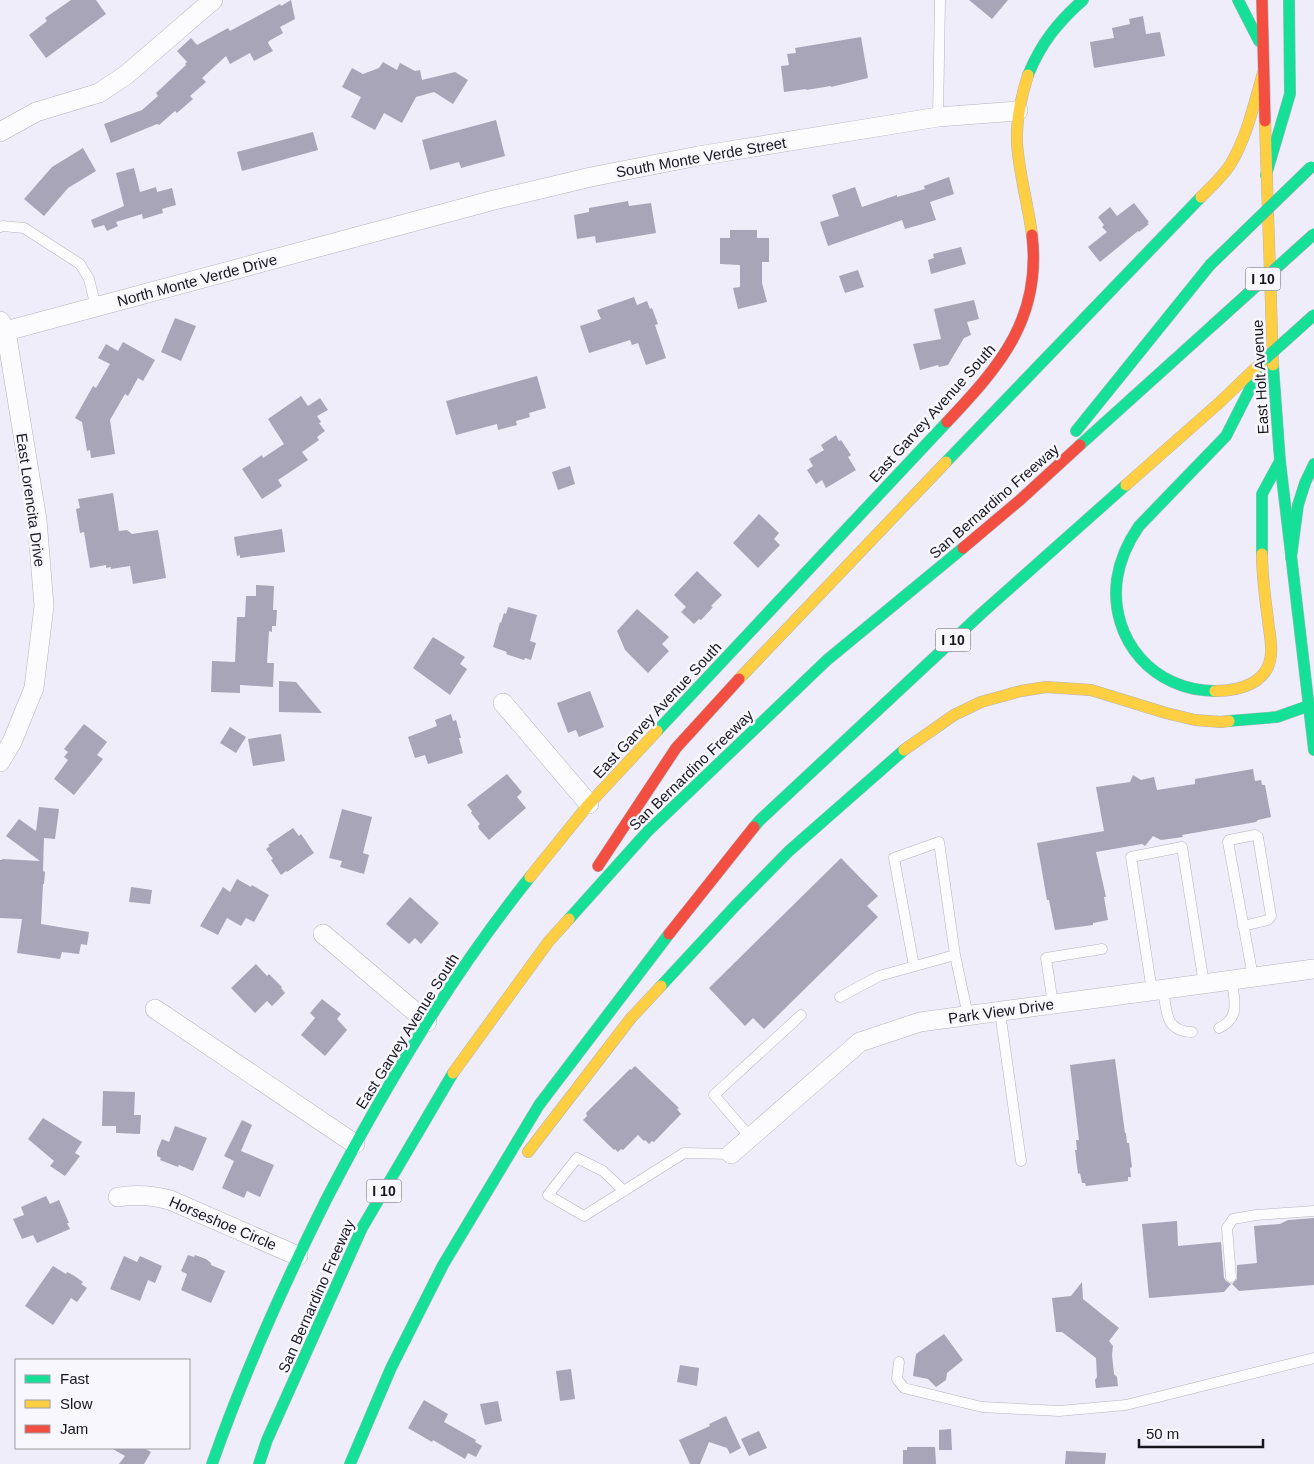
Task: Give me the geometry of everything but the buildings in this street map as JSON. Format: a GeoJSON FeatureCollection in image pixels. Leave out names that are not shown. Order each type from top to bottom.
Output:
{"type":"FeatureCollection","features":[{"type":"Feature","properties":{"kind":"main road","name":"East Garvey Avenue South"},"geometry":{"type":"LineString","coordinates":[[212,1464],[252,1359],[298,1256],[355,1144],[454,980],[510,903],[590,804],[974,393],[993,372],[1010,347],[1023,320],[1030,290],[1033,265],[1032,238],[1016,136],[1018,111],[1024,84],[1042,44],[1056,25],[1072,8],[1083,0]]}},
{"type":"Feature","properties":{"kind":"main road"},"geometry":{"type":"LineString","coordinates":[[1238,0],[1262,47]]}},
{"type":"Feature","properties":{"kind":"main road","name":"East Holt Avenue"},"geometry":{"type":"LineString","coordinates":[[1262,0],[1266,176],[1274,382],[1280,461],[1311,705],[1314,750]]}},
{"type":"Feature","properties":{"kind":"main road"},"geometry":{"type":"LineString","coordinates":[[1266,176],[1290,94],[1289,0]]}},
{"type":"Feature","properties":{"kind":"main road"},"geometry":{"type":"LineString","coordinates":[[549,941],[676,748],[769,646],[1228,167],[1237,152],[1263,73]]}},
{"type":"Feature","properties":{"kind":"main road"},"geometry":{"type":"LineString","coordinates":[[1020,500],[1210,265],[1313,166]]}},
{"type":"Feature","properties":{"kind":"main road","name":"San Bernardino Freeway"},"geometry":{"type":"LineString","coordinates":[[258,1464],[362,1228],[457,1066],[549,941],[648,831],[827,660],[1020,500],[1314,234]]}},
{"type":"Feature","properties":{"kind":"main road","name":"I 10"},"geometry":{"type":"LineString","coordinates":[[350,1464],[391,1368],[442,1265],[539,1104],[654,952],[760,820],[982,613],[1314,315]]}},
{"type":"Feature","properties":{"kind":"main road"},"geometry":{"type":"LineString","coordinates":[[1265,359],[1226,436],[1140,526],[1128,543],[1120,561],[1116,579],[1116,598],[1123,632],[1131,647],[1152,670],[1177,684],[1191,688],[1218,691],[1242,688],[1252,684],[1267,670],[1271,658],[1271,646],[1262,567],[1262,494],[1280,461]]}},
{"type":"Feature","properties":{"kind":"main road"},"geometry":{"type":"LineString","coordinates":[[1291,558],[1298,504],[1314,464]]}},
{"type":"Feature","properties":{"kind":"main road"},"geometry":{"type":"LineString","coordinates":[[519,1164],[631,1018],[736,905],[789,851],[900,752],[954,715],[981,702],[1021,691],[1046,687],[1091,690],[1166,713],[1195,720],[1221,722],[1277,717],[1311,705]]}},
{"type":"Feature","properties":{"kind":"main road"},"geometry":{"type":"LineString","coordinates":[[442,1265],[507,1180]]}},
{"type":"Feature","properties":{"kind":"street"},"geometry":{"type":"LineString","coordinates":[[0,132],[36,112],[99,93],[126,75],[213,0]]}},
{"type":"Feature","properties":{"kind":"street","name":"South Monte Verde Street"},"geometry":{"type":"LineString","coordinates":[[388,228],[591,177],[698,156],[938,117],[1018,111]]}},
{"type":"Feature","properties":{"kind":"street","name":"North Monte Verde Drive"},"geometry":{"type":"LineString","coordinates":[[3,326],[96,307],[388,228]]}},
{"type":"Feature","properties":{"kind":"street","name":"East Lorencita Drive"},"geometry":{"type":"LineString","coordinates":[[0,762],[12,742],[34,688],[44,606],[37,520],[3,326]]}},
{"type":"Feature","properties":{"kind":"street"},"geometry":{"type":"LineString","coordinates":[[503,703],[590,804]]}},
{"type":"Feature","properties":{"kind":"street"},"geometry":{"type":"LineString","coordinates":[[323,934],[427,1022]]}},
{"type":"Feature","properties":{"kind":"street","name":"Park View Drive"},"geometry":{"type":"LineString","coordinates":[[730,1154],[860,1042],[920,1022],[1314,968]]}},
{"type":"Feature","properties":{"kind":"street"},"geometry":{"type":"LineString","coordinates":[[155,1010],[355,1144]]}},
{"type":"Feature","properties":{"kind":"street","name":"Horseshoe Circle"},"geometry":{"type":"LineString","coordinates":[[118,1196],[154,1195],[170,1200],[298,1256]]}},
{"type":"Feature","properties":{"kind":"lane"},"geometry":{"type":"LineString","coordinates":[[938,117],[940,0]]}},
{"type":"Feature","properties":{"kind":"lane"},"geometry":{"type":"LineString","coordinates":[[0,227],[24,228],[80,264],[90,279],[96,307]]}},
{"type":"Feature","properties":{"kind":"lane"},"geometry":{"type":"LineString","coordinates":[[1243,926],[1268,920],[1271,916],[1258,837],[1255,835],[1228,840],[1243,926],[1253,977]]}},
{"type":"Feature","properties":{"kind":"lane"},"geometry":{"type":"LineString","coordinates":[[914,966],[894,858],[939,842],[955,955],[968,1016]]}},
{"type":"Feature","properties":{"kind":"lane"},"geometry":{"type":"LineString","coordinates":[[1192,1032],[1184,1032],[1174,1027],[1169,1021],[1158,990],[1131,857],[1182,847],[1204,984]]}},
{"type":"Feature","properties":{"kind":"lane"},"geometry":{"type":"LineString","coordinates":[[1054,1004],[1046,958],[1102,949]]}},
{"type":"Feature","properties":{"kind":"lane"},"geometry":{"type":"LineString","coordinates":[[840,997],[879,976],[955,955]]}},
{"type":"Feature","properties":{"kind":"lane"},"geometry":{"type":"LineString","coordinates":[[1219,1028],[1233,1017],[1235,1008],[1232,980]]}},
{"type":"Feature","properties":{"kind":"lane"},"geometry":{"type":"LineString","coordinates":[[1000,1012],[1021,1161]]}},
{"type":"Feature","properties":{"kind":"lane"},"geometry":{"type":"LineString","coordinates":[[750,1137],[714,1096],[802,1015]]}},
{"type":"Feature","properties":{"kind":"lane"},"geometry":{"type":"LineString","coordinates":[[624,1191],[603,1171],[577,1158],[548,1195],[584,1216],[624,1191],[684,1153],[730,1154]]}},
{"type":"Feature","properties":{"kind":"lane"},"geometry":{"type":"LineString","coordinates":[[1231,1278],[1227,1228],[1232,1219],[1256,1215],[1314,1211]]}},
{"type":"Feature","properties":{"kind":"lane"},"geometry":{"type":"LineString","coordinates":[[899,1362],[897,1379],[904,1388],[982,1407],[1059,1411],[1126,1405],[1314,1358]]}},
{"type":"Feature","properties":{"kind":"traffic: fast"},"geometry":{"type":"LineString","coordinates":[[1028,75],[1033,63],[1051,34],[1083,0]]}},
{"type":"Feature","properties":{"kind":"traffic: fast"},"geometry":{"type":"LineString","coordinates":[[1238,0],[1259,41]]}},
{"type":"Feature","properties":{"kind":"traffic: fast"},"geometry":{"type":"LineString","coordinates":[[1266,175],[1290,94],[1289,0]]}},
{"type":"Feature","properties":{"kind":"traffic: fast"},"geometry":{"type":"LineString","coordinates":[[1210,265],[1311,167]]}},
{"type":"Feature","properties":{"kind":"traffic: fast"},"geometry":{"type":"LineString","coordinates":[[946,462],[1201,197]]}},
{"type":"Feature","properties":{"kind":"traffic: fast"},"geometry":{"type":"LineString","coordinates":[[1213,325],[1314,234]]}},
{"type":"Feature","properties":{"kind":"traffic: fast"},"geometry":{"type":"LineString","coordinates":[[1076,431],[1210,265]]}},
{"type":"Feature","properties":{"kind":"traffic: fast"},"geometry":{"type":"LineString","coordinates":[[1265,359],[1314,315]]}},
{"type":"Feature","properties":{"kind":"traffic: fast"},"geometry":{"type":"LineString","coordinates":[[1080,445],[1213,325]]}},
{"type":"Feature","properties":{"kind":"traffic: fast"},"geometry":{"type":"LineString","coordinates":[[1273,365],[1280,461],[1314,750]]}},
{"type":"Feature","properties":{"kind":"traffic: fast"},"geometry":{"type":"LineString","coordinates":[[1215,691],[1193,689],[1173,682],[1155,672],[1140,658],[1128,641],[1120,622],[1116,601],[1117,579],[1125,551],[1139,526],[1226,436],[1257,375]]}},
{"type":"Feature","properties":{"kind":"traffic: fast"},"geometry":{"type":"LineString","coordinates":[[657,731],[947,422]]}},
{"type":"Feature","properties":{"kind":"traffic: fast"},"geometry":{"type":"LineString","coordinates":[[1262,554],[1262,494],[1280,461]]}},
{"type":"Feature","properties":{"kind":"traffic: fast"},"geometry":{"type":"LineString","coordinates":[[1291,558],[1298,505],[1314,464]]}},
{"type":"Feature","properties":{"kind":"traffic: fast"},"geometry":{"type":"LineString","coordinates":[[754,827],[982,613],[1126,485]]}},
{"type":"Feature","properties":{"kind":"traffic: fast"},"geometry":{"type":"LineString","coordinates":[[569,919],[648,831],[827,660],[963,548]]}},
{"type":"Feature","properties":{"kind":"traffic: fast"},"geometry":{"type":"LineString","coordinates":[[1229,721],[1277,717],[1308,706]]}},
{"type":"Feature","properties":{"kind":"traffic: fast"},"geometry":{"type":"LineString","coordinates":[[661,986],[789,851],[904,750]]}},
{"type":"Feature","properties":{"kind":"traffic: fast"},"geometry":{"type":"LineString","coordinates":[[212,1464],[237,1396],[279,1297],[348,1157],[420,1033],[473,954],[530,877]]}},
{"type":"Feature","properties":{"kind":"traffic: fast"},"geometry":{"type":"LineString","coordinates":[[350,1464],[391,1368],[443,1265],[539,1105],[669,934]]}},
{"type":"Feature","properties":{"kind":"traffic: fast"},"geometry":{"type":"LineString","coordinates":[[259,1464],[267,1440],[362,1228],[453,1073]]}},
{"type":"Feature","properties":{"kind":"traffic: slow"},"geometry":{"type":"LineString","coordinates":[[1201,197],[1224,174],[1236,154],[1250,120],[1263,73]]}},
{"type":"Feature","properties":{"kind":"traffic: slow"},"geometry":{"type":"LineString","coordinates":[[1028,75],[1019,109],[1017,143],[1032,235]]}},
{"type":"Feature","properties":{"kind":"traffic: slow"},"geometry":{"type":"LineString","coordinates":[[1265,121],[1273,365]]}},
{"type":"Feature","properties":{"kind":"traffic: slow"},"geometry":{"type":"LineString","coordinates":[[1126,485],[1219,403],[1265,359]]}},
{"type":"Feature","properties":{"kind":"traffic: slow"},"geometry":{"type":"LineString","coordinates":[[739,679],[946,462]]}},
{"type":"Feature","properties":{"kind":"traffic: slow"},"geometry":{"type":"LineString","coordinates":[[1215,691],[1225,691],[1252,683],[1265,672],[1269,664],[1271,646],[1262,554]]}},
{"type":"Feature","properties":{"kind":"traffic: slow"},"geometry":{"type":"LineString","coordinates":[[904,750],[954,715],[981,702],[1021,691],[1046,687],[1091,690],[1195,720],[1229,721]]}},
{"type":"Feature","properties":{"kind":"traffic: slow"},"geometry":{"type":"LineString","coordinates":[[530,877],[589,804],[657,731]]}},
{"type":"Feature","properties":{"kind":"traffic: slow"},"geometry":{"type":"LineString","coordinates":[[453,1073],[549,941],[569,919]]}},
{"type":"Feature","properties":{"kind":"traffic: slow"},"geometry":{"type":"LineString","coordinates":[[528,1152],[631,1018],[661,986]]}},
{"type":"Feature","properties":{"kind":"traffic: jam"},"geometry":{"type":"LineString","coordinates":[[1262,0],[1265,121]]}},
{"type":"Feature","properties":{"kind":"traffic: jam"},"geometry":{"type":"LineString","coordinates":[[947,422],[984,381],[1013,339],[1023,316],[1030,291],[1033,265],[1032,235]]}},
{"type":"Feature","properties":{"kind":"traffic: jam"},"geometry":{"type":"LineString","coordinates":[[963,548],[1020,500],[1080,445]]}},
{"type":"Feature","properties":{"kind":"traffic: jam"},"geometry":{"type":"LineString","coordinates":[[598,866],[676,748],[739,679]]}},
{"type":"Feature","properties":{"kind":"traffic: jam"},"geometry":{"type":"LineString","coordinates":[[669,934],[754,827]]}}]}
